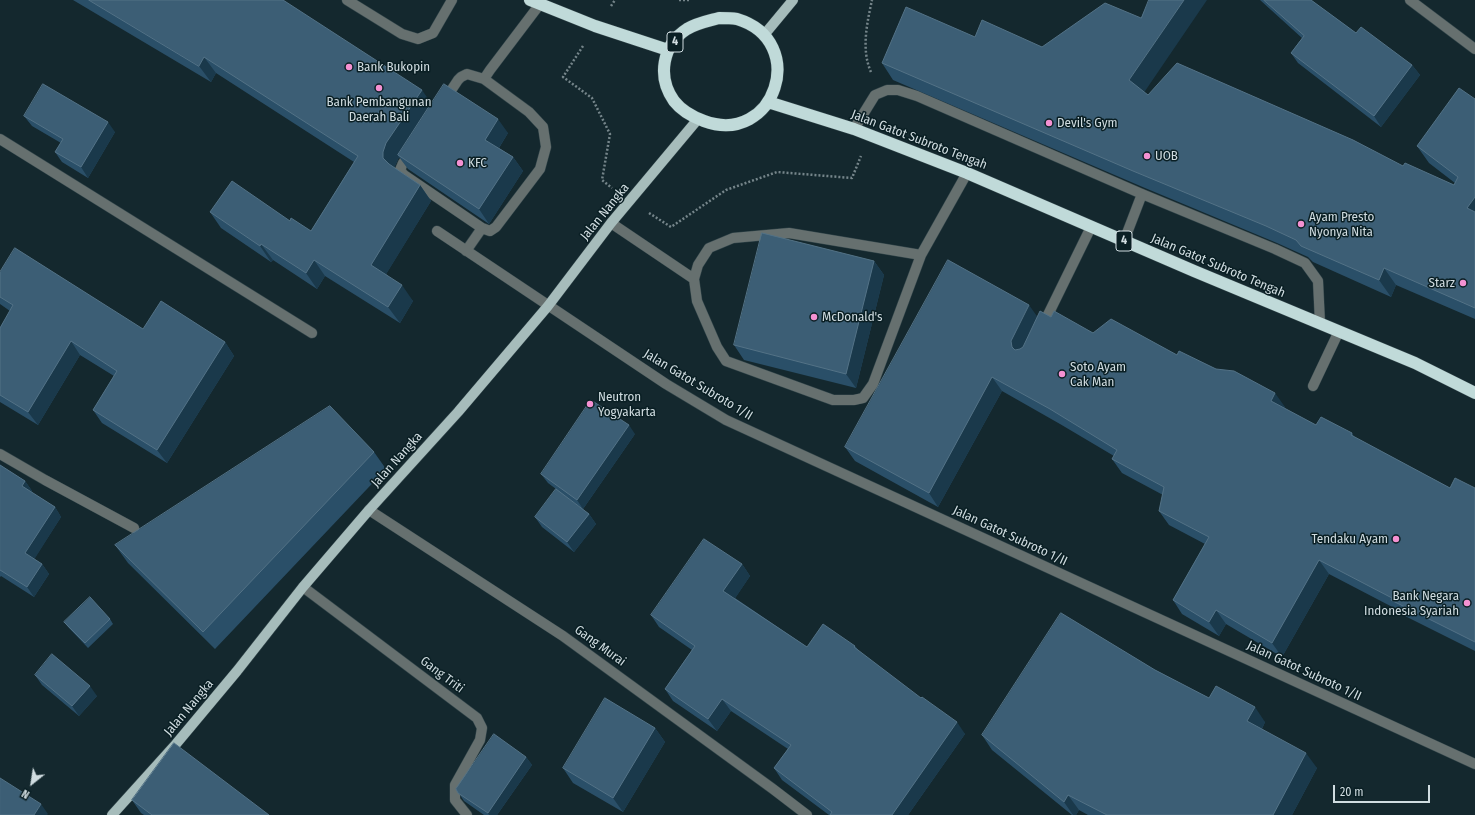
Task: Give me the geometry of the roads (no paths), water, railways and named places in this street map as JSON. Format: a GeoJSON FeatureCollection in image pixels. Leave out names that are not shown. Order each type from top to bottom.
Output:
{"type":"FeatureCollection","features":[{"type":"Feature","properties":{"kind":"highway","name":"4"},"geometry":{"type":"LineString","coordinates":[[535,2],[625,36],[668,50]]}},
{"type":"Feature","properties":{"kind":"highway","name":"4"},"geometry":{"type":"LineString","coordinates":[[719,18],[735,19],[751,25],[764,36],[772,48],[777,61],[778,75],[775,89],[768,102],[759,113],[745,121],[721,126],[698,119],[676,103],[668,92],[664,76],[664,65],[668,50],[677,38],[687,29],[703,22],[719,18]]}},
{"type":"Feature","properties":{"kind":"highway","name":"Jalan Gatot Subroto Tengah"},"geometry":{"type":"LineString","coordinates":[[768,102],[854,129],[967,173],[1124,241],[1415,363],[1475,393]]}},
{"type":"Feature","properties":{"kind":"main road"},"geometry":{"type":"LineString","coordinates":[[764,36],[793,0]]}},
{"type":"Feature","properties":{"kind":"main road","name":"Jalan Nangka"},"geometry":{"type":"LineString","coordinates":[[112,815],[176,744],[237,671],[303,588],[369,510],[458,412],[548,306],[611,223],[698,119]]}},
{"type":"Feature","properties":{"kind":"street"},"geometry":{"type":"LineString","coordinates":[[347,0],[402,34],[418,39],[433,33],[452,0]]}},
{"type":"Feature","properties":{"kind":"street"},"geometry":{"type":"LineString","coordinates":[[1410,0],[1475,49]]}},
{"type":"Feature","properties":{"kind":"street"},"geometry":{"type":"LineString","coordinates":[[484,79],[535,2]]}},
{"type":"Feature","properties":{"kind":"street"},"geometry":{"type":"LineString","coordinates":[[467,74],[484,79],[528,112],[543,127],[546,147],[540,169],[506,215],[496,227],[490,231],[482,228],[404,175],[400,170],[403,163],[460,77],[467,74]]}},
{"type":"Feature","properties":{"kind":"street"},"geometry":{"type":"LineString","coordinates":[[854,129],[876,95],[887,90],[898,90],[918,96],[1142,194],[1276,249],[1305,263],[1318,281],[1320,323]]}},
{"type":"Feature","properties":{"kind":"street"},"geometry":{"type":"LineString","coordinates":[[0,139],[312,333]]}},
{"type":"Feature","properties":{"kind":"street"},"geometry":{"type":"LineString","coordinates":[[921,255],[790,233],[733,238],[709,248],[698,265],[694,279],[697,301],[717,347],[726,361],[832,400],[854,400],[863,398],[873,384],[921,255],[967,173]]}},
{"type":"Feature","properties":{"kind":"street"},"geometry":{"type":"LineString","coordinates":[[1124,241],[1142,194]]}},
{"type":"Feature","properties":{"kind":"street"},"geometry":{"type":"LineString","coordinates":[[611,223],[694,279]]}},
{"type":"Feature","properties":{"kind":"street"},"geometry":{"type":"LineString","coordinates":[[1037,338],[1091,227]]}},
{"type":"Feature","properties":{"kind":"street"},"geometry":{"type":"LineString","coordinates":[[466,251],[482,228]]}},
{"type":"Feature","properties":{"kind":"street","name":"Jalan Gatot Subroto 1/II"},"geometry":{"type":"LineString","coordinates":[[438,231],[666,384],[726,420],[1475,764]]}},
{"type":"Feature","properties":{"kind":"street"},"geometry":{"type":"LineString","coordinates":[[1313,386],[1339,332]]}},
{"type":"Feature","properties":{"kind":"street"},"geometry":{"type":"LineString","coordinates":[[0,454],[134,528]]}},
{"type":"Feature","properties":{"kind":"street","name":"Gang Murai"},"geometry":{"type":"LineString","coordinates":[[369,510],[563,636],[807,815]]}},
{"type":"Feature","properties":{"kind":"street","name":"Gang Triti"},"geometry":{"type":"LineString","coordinates":[[303,588],[477,718],[482,728],[480,740],[455,785],[455,800],[467,815]]}},
{"type":"Feature","properties":{"kind":"place","name":"Bank Bukopin"},"geometry":{"type":"Point","coordinates":[349,67]}},
{"type":"Feature","properties":{"kind":"place","name":"Bank Pembangunan Daerah Bali"},"geometry":{"type":"Point","coordinates":[379,88]}},
{"type":"Feature","properties":{"kind":"place","name":"Devil's Gym"},"geometry":{"type":"Point","coordinates":[1049,123]}},
{"type":"Feature","properties":{"kind":"place","name":"UOB"},"geometry":{"type":"Point","coordinates":[1147,156]}},
{"type":"Feature","properties":{"kind":"place","name":"KFC"},"geometry":{"type":"Point","coordinates":[460,163]}},
{"type":"Feature","properties":{"kind":"place","name":"Ayam Presto Nyonya Nita"},"geometry":{"type":"Point","coordinates":[1301,224]}},
{"type":"Feature","properties":{"kind":"place","name":"Starz"},"geometry":{"type":"Point","coordinates":[1463,283]}},
{"type":"Feature","properties":{"kind":"place","name":"McDonald's"},"geometry":{"type":"Point","coordinates":[814,317]}},
{"type":"Feature","properties":{"kind":"place","name":"Soto Ayam Cak Man"},"geometry":{"type":"Point","coordinates":[1062,374]}},
{"type":"Feature","properties":{"kind":"place","name":"Neutron Yogyakarta"},"geometry":{"type":"Point","coordinates":[590,404]}},
{"type":"Feature","properties":{"kind":"place","name":"Tendaku Ayam"},"geometry":{"type":"Point","coordinates":[1396,539]}},
{"type":"Feature","properties":{"kind":"place","name":"Bank Negara Indonesia Syariah"},"geometry":{"type":"Point","coordinates":[1467,603]}}]}
